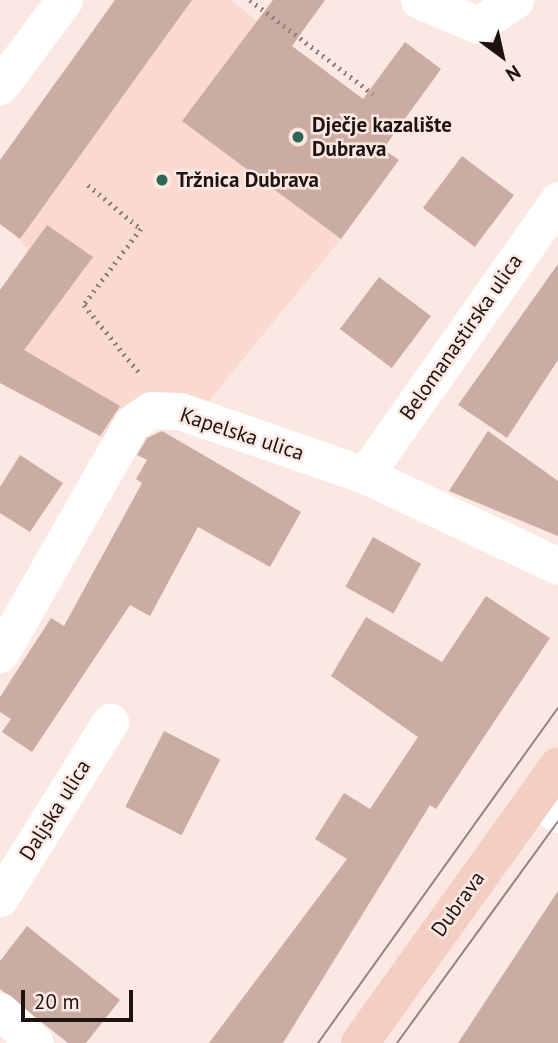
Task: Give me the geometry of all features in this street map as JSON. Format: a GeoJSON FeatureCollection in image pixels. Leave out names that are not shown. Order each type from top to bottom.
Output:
{"type":"FeatureCollection","features":[{"type":"Feature","properties":{"kind":"main road","name":"Dubrava"},"geometry":{"type":"LineString","coordinates":[[360,1043],[546,806],[558,766]]}},
{"type":"Feature","properties":{"kind":"street"},"geometry":{"type":"LineString","coordinates":[[0,86],[64,0]]}},
{"type":"Feature","properties":{"kind":"street"},"geometry":{"type":"LineString","coordinates":[[419,0],[478,25],[515,0]]}},
{"type":"Feature","properties":{"kind":"street","name":"Belomanastirska ulica"},"geometry":{"type":"LineString","coordinates":[[365,475],[558,200]]}},
{"type":"Feature","properties":{"kind":"street","name":"Kapelska ulica"},"geometry":{"type":"LineString","coordinates":[[0,654],[131,424],[151,410],[171,411],[365,475],[558,566]]}},
{"type":"Feature","properties":{"kind":"street","name":"Daljska ulica"},"geometry":{"type":"LineString","coordinates":[[0,898],[110,722]]}},
{"type":"Feature","properties":{"kind":"street"},"geometry":{"type":"LineString","coordinates":[[0,1011],[35,1043]]}},
{"type":"Feature","properties":{"kind":"path"},"geometry":{"type":"LineString","coordinates":[[250,0],[373,93]]}},
{"type":"Feature","properties":{"kind":"path"},"geometry":{"type":"LineString","coordinates":[[88,185],[141,229],[84,305],[171,411]]}},
{"type":"Feature","properties":{"kind":"shaded area","name":"Tržnica Dubrava"},"geometry":{"type":"Polygon","coordinates":[[[192,0],[231,0],[257,21],[183,121],[341,239],[208,402],[111,442],[0,383],[0,290],[28,250],[20,239],[192,0]]]}},
{"type":"Feature","properties":{"kind":"building"},"geometry":{"type":"Polygon","coordinates":[[[115,0],[192,0],[20,239],[0,224],[0,160],[115,0]]]}},
{"type":"Feature","properties":{"kind":"building","name":"Dječje kazalište Dubrava"},"geometry":{"type":"Polygon","coordinates":[[[273,0],[325,0],[292,46],[363,99],[405,42],[441,69],[383,149],[399,160],[341,239],[182,121],[273,0]]]}},
{"type":"Feature","properties":{"kind":"building"},"geometry":{"type":"Polygon","coordinates":[[[462,156],[514,195],[475,247],[423,208],[462,156]]]}},
{"type":"Feature","properties":{"kind":"building"},"geometry":{"type":"Polygon","coordinates":[[[47,225],[93,257],[24,350],[120,406],[100,436],[0,383],[0,290],[47,225]]]}},
{"type":"Feature","properties":{"kind":"building"},"geometry":{"type":"Polygon","coordinates":[[[558,264],[558,360],[507,438],[458,405],[558,264]]]}},
{"type":"Feature","properties":{"kind":"building"},"geometry":{"type":"Polygon","coordinates":[[[379,277],[431,316],[392,368],[340,329],[379,277]]]}},
{"type":"Feature","properties":{"kind":"building"},"geometry":{"type":"Polygon","coordinates":[[[162,431],[301,512],[270,567],[198,527],[150,616],[130,605],[32,752],[2,732],[11,719],[0,712],[0,697],[51,618],[64,626],[142,483],[136,479],[147,460],[137,455],[147,438],[162,431]]]}},
{"type":"Feature","properties":{"kind":"building"},"geometry":{"type":"Polygon","coordinates":[[[488,431],[558,481],[558,536],[449,491],[488,431]]]}},
{"type":"Feature","properties":{"kind":"building"},"geometry":{"type":"Polygon","coordinates":[[[20,455],[63,483],[30,532],[0,513],[0,487],[20,455]]]}},
{"type":"Feature","properties":{"kind":"building"},"geometry":{"type":"Polygon","coordinates":[[[373,537],[421,564],[393,614],[345,587],[373,537]]]}},
{"type":"Feature","properties":{"kind":"building"},"geometry":{"type":"Polygon","coordinates":[[[486,596],[550,638],[436,809],[430,805],[283,1043],[209,1043],[347,859],[315,839],[344,793],[370,809],[418,737],[331,676],[366,617],[442,662],[486,596]]]}},
{"type":"Feature","properties":{"kind":"building"},"geometry":{"type":"Polygon","coordinates":[[[164,731],[220,760],[182,835],[125,807],[164,731]]]}},
{"type":"Feature","properties":{"kind":"building"},"geometry":{"type":"Polygon","coordinates":[[[558,891],[558,1043],[458,1043],[531,932],[558,891]]]}},
{"type":"Feature","properties":{"kind":"building"},"geometry":{"type":"Polygon","coordinates":[[[27,926],[120,1000],[86,1043],[68,1043],[0,989],[0,961],[27,926]]]}},
{"type":"Feature","properties":{"kind":"tram line"},"geometry":{"type":"LineString","coordinates":[[318,1043],[558,708]]}},
{"type":"Feature","properties":{"kind":"tram line"},"geometry":{"type":"LineString","coordinates":[[397,1043],[558,821]]}},
{"type":"Feature","properties":{"kind":"place","name":"Dječje kazalište Dubrava"},"geometry":{"type":"Point","coordinates":[298,137]}},
{"type":"Feature","properties":{"kind":"place","name":"Tržnica Dubrava"},"geometry":{"type":"Point","coordinates":[162,180]}}]}
